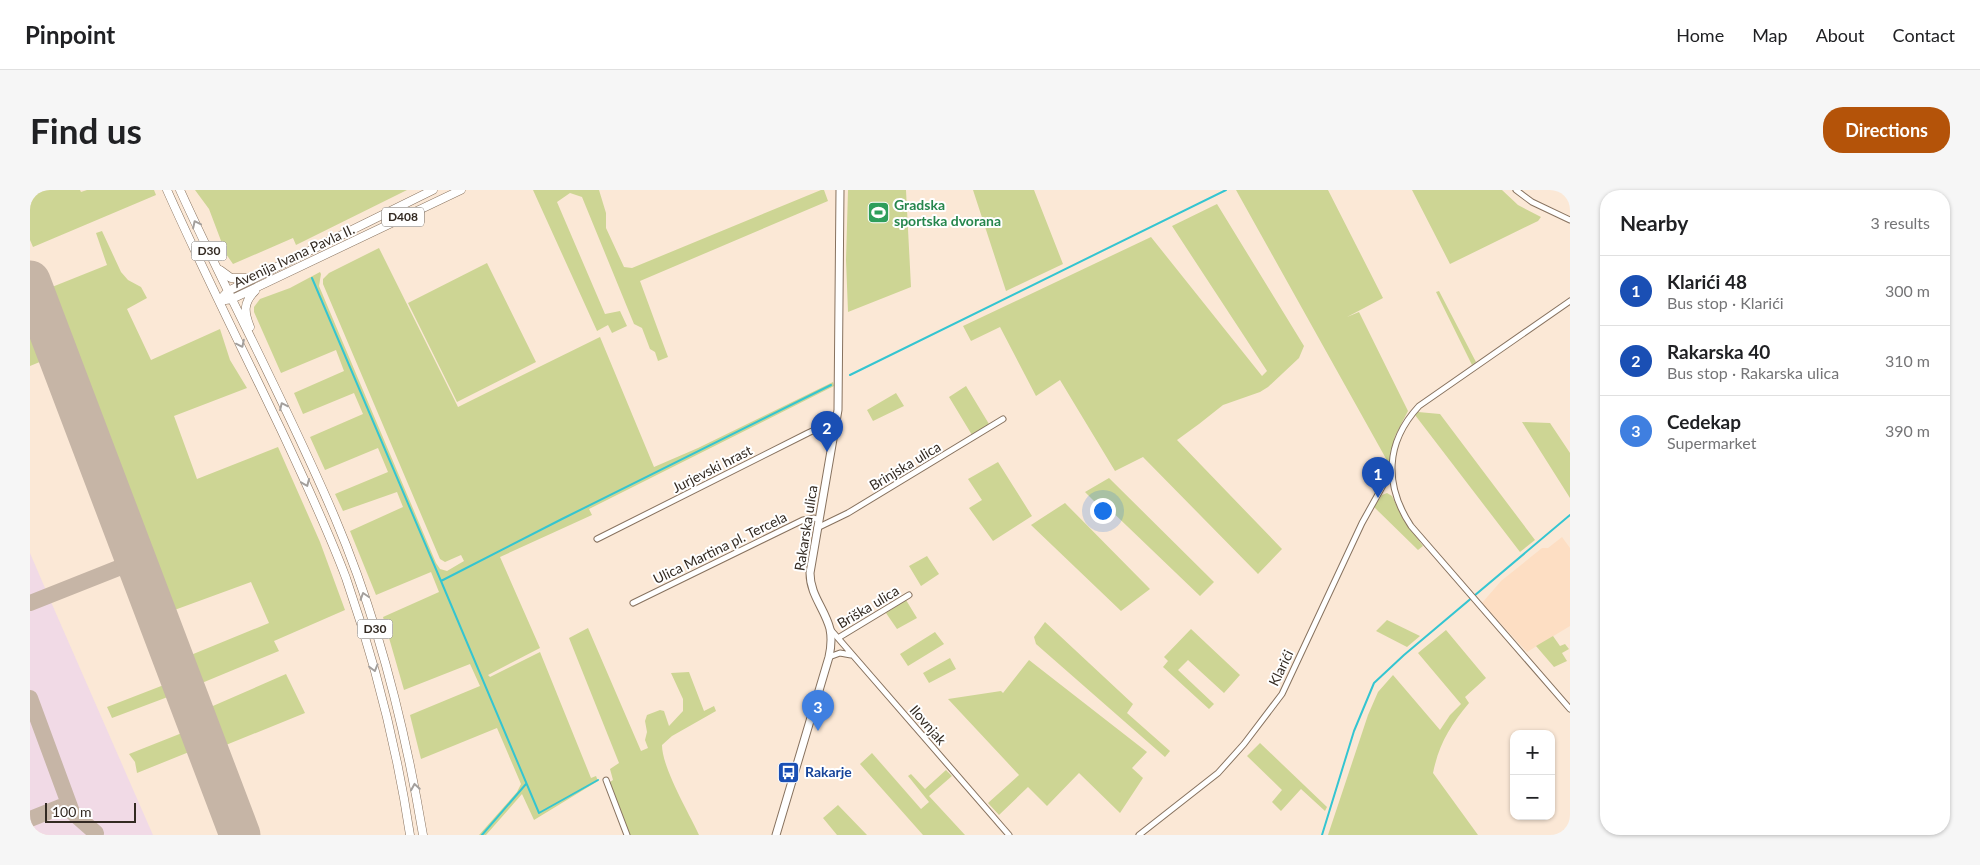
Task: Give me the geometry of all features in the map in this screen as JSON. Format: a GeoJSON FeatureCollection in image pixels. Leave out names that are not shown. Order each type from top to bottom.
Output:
{"type":"FeatureCollection","features":[{"type":"Feature","properties":{"kind":"main road","name":"D30"},"geometry":{"type":"LineString","coordinates":[[167,190],[303,475],[345,577],[366,640],[386,712],[398,765],[410,835]]}},
{"type":"Feature","properties":{"kind":"main road","name":"D30"},"geometry":{"type":"LineString","coordinates":[[180,190],[335,519],[358,578],[376,632],[403,729],[422,835]]}},
{"type":"Feature","properties":{"kind":"main road","name":"Avenija Ivana Pavla II."},"geometry":{"type":"LineString","coordinates":[[219,301],[228,291],[433,190]]}},
{"type":"Feature","properties":{"kind":"main road","name":"Avenija Ivana Pavla II."},"geometry":{"type":"LineString","coordinates":[[219,301],[232,300],[461,190]]}},
{"type":"Feature","properties":{"kind":"main road","name":"Rakarska ulica"},"geometry":{"type":"LineString","coordinates":[[776,835],[830,657],[830,628],[810,584],[810,573],[837,422],[840,190]]}},
{"type":"Feature","properties":{"kind":"main road"},"geometry":{"type":"LineString","coordinates":[[215,265],[226,276],[240,280],[273,270]]}},
{"type":"Feature","properties":{"kind":"main road"},"geometry":{"type":"LineString","coordinates":[[250,337],[251,328],[245,311],[245,303],[261,286]]}},
{"type":"Feature","properties":{"kind":"street"},"geometry":{"type":"LineString","coordinates":[[1516,190],[1532,202],[1570,220]]}},
{"type":"Feature","properties":{"kind":"street"},"geometry":{"type":"LineString","coordinates":[[1570,301],[1419,406],[1408,419],[1398,437],[1391,471],[1394,490],[1402,513],[1417,534],[1570,709]]}},
{"type":"Feature","properties":{"kind":"street","name":"Brinjska ulica"},"geometry":{"type":"LineString","coordinates":[[817,528],[848,513],[1003,419]]}},
{"type":"Feature","properties":{"kind":"street","name":"Jurjevski hrast"},"geometry":{"type":"LineString","coordinates":[[597,539],[808,433],[837,422]]}},
{"type":"Feature","properties":{"kind":"street","name":"Klarići"},"geometry":{"type":"LineString","coordinates":[[1139,835],[1218,773],[1244,744],[1282,694],[1358,531],[1391,471]]}},
{"type":"Feature","properties":{"kind":"street","name":"Ulica Martina pl. Tercela"},"geometry":{"type":"LineString","coordinates":[[632,603],[803,520],[814,518],[819,520]]}},
{"type":"Feature","properties":{"kind":"street","name":"Briška ulica"},"geometry":{"type":"LineString","coordinates":[[838,638],[909,595]]}},
{"type":"Feature","properties":{"kind":"street","name":"Ilovnjak"},"geometry":{"type":"LineString","coordinates":[[830,628],[1010,835]]}},
{"type":"Feature","properties":{"kind":"street"},"geometry":{"type":"LineString","coordinates":[[830,657],[840,653],[852,655]]}},
{"type":"Feature","properties":{"kind":"street"},"geometry":{"type":"LineString","coordinates":[[606,780],[627,835]]}},
{"type":"Feature","properties":{"kind":"shaded area"},"geometry":{"type":"Polygon","coordinates":[[[1562,537],[1570,548],[1570,626],[1527,652],[1482,603],[1501,581],[1542,548],[1548,548],[1562,537]]]}},
{"type":"Feature","properties":{"kind":"shaded area"},"geometry":{"type":"Polygon","coordinates":[[[30,553],[51,602],[153,835],[30,835],[30,553]]]}},
{"type":"Feature","properties":{"kind":"green space"},"geometry":{"type":"Polygon","coordinates":[[[44,190],[80,190],[81,192],[87,190],[154,190],[156,195],[33,247],[30,240],[30,197],[44,190]]]}},
{"type":"Feature","properties":{"kind":"green space"},"geometry":{"type":"Polygon","coordinates":[[[195,190],[407,190],[296,245],[293,238],[233,264],[226,254],[209,209],[195,190]]]}},
{"type":"Feature","properties":{"kind":"green space"},"geometry":{"type":"Polygon","coordinates":[[[533,190],[599,190],[606,213],[606,228],[624,267],[632,268],[821,190],[824,190],[828,201],[640,281],[668,357],[658,361],[655,352],[650,349],[642,328],[634,324],[582,197],[570,193],[557,202],[605,314],[620,311],[627,326],[612,333],[608,325],[597,331],[533,190]]]}},
{"type":"Feature","properties":{"kind":"green space"},"geometry":{"type":"Polygon","coordinates":[[[848,190],[906,190],[911,287],[848,312],[846,260],[848,190]]]}},
{"type":"Feature","properties":{"kind":"green space"},"geometry":{"type":"Polygon","coordinates":[[[973,190],[1034,190],[1063,264],[1006,291],[973,190]]]}},
{"type":"Feature","properties":{"kind":"green space"},"geometry":{"type":"Polygon","coordinates":[[[1236,190],[1328,190],[1383,298],[1347,317],[1359,312],[1408,411],[1395,436],[1389,464],[1236,190]]]}},
{"type":"Feature","properties":{"kind":"green space"},"geometry":{"type":"Polygon","coordinates":[[[1412,190],[1502,190],[1518,205],[1541,217],[1538,221],[1450,264],[1412,190]]]}},
{"type":"Feature","properties":{"kind":"green space"},"geometry":{"type":"Polygon","coordinates":[[[1217,204],[1304,346],[1299,358],[1268,387],[1260,392],[1223,405],[1177,440],[1282,549],[1258,574],[1143,457],[1115,471],[1060,380],[1036,396],[1000,327],[971,341],[963,326],[1151,237],[1262,376],[1267,371],[1172,226],[1217,204]]]}},
{"type":"Feature","properties":{"kind":"green space"},"geometry":{"type":"Polygon","coordinates":[[[102,231],[121,272],[128,280],[141,287],[147,298],[127,309],[151,360],[220,329],[230,360],[247,388],[174,416],[197,479],[278,447],[320,542],[345,610],[274,641],[279,651],[197,685],[186,657],[269,623],[251,582],[169,612],[47,289],[107,265],[96,233],[102,231]]]}},
{"type":"Feature","properties":{"kind":"green space"},"geometry":{"type":"Polygon","coordinates":[[[379,248],[458,407],[600,337],[654,467],[698,448],[833,382],[834,386],[589,509],[592,515],[500,557],[540,648],[488,675],[490,677],[540,652],[591,778],[596,776],[598,781],[534,820],[522,794],[486,835],[479,835],[517,792],[521,784],[497,728],[421,759],[410,715],[480,686],[470,664],[404,690],[383,617],[439,592],[431,572],[376,595],[350,531],[403,507],[397,492],[343,511],[335,494],[388,472],[378,448],[325,470],[310,437],[363,414],[354,393],[303,414],[294,393],[344,371],[336,350],[281,373],[254,312],[254,307],[260,299],[290,288],[320,272],[319,286],[436,563],[440,569],[447,571],[464,561],[461,555],[445,562],[440,559],[323,284],[323,279],[329,273],[379,248]]]}},
{"type":"Feature","properties":{"kind":"green space"},"geometry":{"type":"Polygon","coordinates":[[[487,263],[536,362],[457,402],[408,303],[487,263]]]}},
{"type":"Feature","properties":{"kind":"green space"},"geometry":{"type":"Polygon","coordinates":[[[1439,291],[1476,362],[1472,365],[1436,292],[1439,291]]]}},
{"type":"Feature","properties":{"kind":"green space"},"geometry":{"type":"Polygon","coordinates":[[[30,314],[47,359],[30,366],[30,314]]]}},
{"type":"Feature","properties":{"kind":"green space"},"geometry":{"type":"Polygon","coordinates":[[[966,386],[989,424],[972,435],[949,397],[966,386]]]}},
{"type":"Feature","properties":{"kind":"green space"},"geometry":{"type":"Polygon","coordinates":[[[896,393],[904,406],[873,421],[867,410],[896,393]]]}},
{"type":"Feature","properties":{"kind":"green space"},"geometry":{"type":"Polygon","coordinates":[[[1418,412],[1440,414],[1535,540],[1520,552],[1415,415],[1418,412]]]}},
{"type":"Feature","properties":{"kind":"green space"},"geometry":{"type":"Polygon","coordinates":[[[1522,422],[1550,423],[1570,453],[1570,498],[1522,422]]]}},
{"type":"Feature","properties":{"kind":"green space"},"geometry":{"type":"Polygon","coordinates":[[[998,462],[1032,516],[993,541],[969,508],[982,500],[968,479],[998,462]]]}},
{"type":"Feature","properties":{"kind":"green space"},"geometry":{"type":"Polygon","coordinates":[[[1109,478],[1214,582],[1200,596],[1103,503],[1099,506],[1085,492],[1109,478]]]}},
{"type":"Feature","properties":{"kind":"green space"},"geometry":{"type":"Polygon","coordinates":[[[1387,493],[1392,496],[1403,519],[1423,546],[1418,550],[1374,507],[1382,495],[1387,493]]]}},
{"type":"Feature","properties":{"kind":"green space"},"geometry":{"type":"Polygon","coordinates":[[[1065,503],[1150,589],[1121,611],[1031,525],[1065,503]]]}},
{"type":"Feature","properties":{"kind":"green space"},"geometry":{"type":"Polygon","coordinates":[[[927,556],[939,574],[921,586],[909,566],[927,556]]]}},
{"type":"Feature","properties":{"kind":"green space"},"geometry":{"type":"Polygon","coordinates":[[[906,600],[917,618],[897,629],[886,613],[906,600]]]}},
{"type":"Feature","properties":{"kind":"green space"},"geometry":{"type":"Polygon","coordinates":[[[1387,620],[1420,636],[1407,647],[1376,631],[1387,620]]]}},
{"type":"Feature","properties":{"kind":"green space"},"geometry":{"type":"Polygon","coordinates":[[[1045,622],[1133,704],[1127,713],[1170,751],[1165,757],[1036,644],[1034,637],[1045,622]]]}},
{"type":"Feature","properties":{"kind":"green space"},"geometry":{"type":"Polygon","coordinates":[[[588,628],[641,751],[648,748],[645,740],[647,732],[645,721],[647,715],[660,710],[664,711],[669,726],[683,711],[683,699],[671,673],[689,672],[704,711],[714,706],[716,711],[672,736],[662,745],[666,766],[699,835],[630,835],[610,782],[613,780],[610,769],[619,763],[569,638],[588,628]]]}},
{"type":"Feature","properties":{"kind":"green space"},"geometry":{"type":"Polygon","coordinates":[[[1191,629],[1240,675],[1224,693],[1188,660],[1178,670],[1214,704],[1209,709],[1163,667],[1168,661],[1164,657],[1191,629]]]}},
{"type":"Feature","properties":{"kind":"green space"},"geometry":{"type":"Polygon","coordinates":[[[1446,630],[1486,678],[1465,697],[1469,703],[1446,736],[1438,753],[1433,773],[1478,835],[1328,835],[1368,715],[1378,692],[1393,675],[1440,730],[1450,715],[1461,704],[1418,653],[1446,630]]]}},
{"type":"Feature","properties":{"kind":"green space"},"geometry":{"type":"Polygon","coordinates":[[[935,632],[944,644],[908,666],[900,654],[935,632]]]}},
{"type":"Feature","properties":{"kind":"green space"},"geometry":{"type":"Polygon","coordinates":[[[1553,636],[1560,646],[1565,644],[1569,649],[1562,653],[1567,661],[1554,667],[1536,646],[1553,636]]]}},
{"type":"Feature","properties":{"kind":"green space"},"geometry":{"type":"Polygon","coordinates":[[[950,658],[956,669],[929,683],[923,673],[950,658]]]}},
{"type":"Feature","properties":{"kind":"green space"},"geometry":{"type":"Polygon","coordinates":[[[1029,660],[1147,752],[1132,768],[1143,778],[1120,813],[1079,773],[1047,806],[1028,787],[999,815],[988,803],[1019,775],[948,699],[1001,691],[1003,693],[1029,660]]]}},
{"type":"Feature","properties":{"kind":"green space"},"geometry":{"type":"Polygon","coordinates":[[[286,674],[305,713],[221,747],[206,709],[286,674]]]}},
{"type":"Feature","properties":{"kind":"green space"},"geometry":{"type":"Polygon","coordinates":[[[169,683],[173,695],[112,718],[107,707],[169,683]]]}},
{"type":"Feature","properties":{"kind":"green space"},"geometry":{"type":"Polygon","coordinates":[[[187,731],[194,750],[137,773],[135,762],[129,754],[187,731]]]}},
{"type":"Feature","properties":{"kind":"green space"},"geometry":{"type":"Polygon","coordinates":[[[1260,743],[1327,807],[1325,811],[1301,789],[1281,811],[1272,802],[1282,790],[1247,756],[1260,743]]]}},
{"type":"Feature","properties":{"kind":"green space"},"geometry":{"type":"Polygon","coordinates":[[[872,753],[921,809],[929,802],[908,776],[911,774],[925,789],[946,770],[952,776],[929,796],[965,835],[923,835],[860,764],[872,753]]]}},
{"type":"Feature","properties":{"kind":"green space"},"geometry":{"type":"Polygon","coordinates":[[[838,805],[867,835],[837,835],[823,818],[838,805]]]}},
{"type":"Feature","properties":{"kind":"waterway"},"geometry":{"type":"LineString","coordinates":[[850,375],[1226,190]]}},
{"type":"Feature","properties":{"kind":"waterway"},"geometry":{"type":"LineString","coordinates":[[312,278],[441,581]]}},
{"type":"Feature","properties":{"kind":"waterway"},"geometry":{"type":"LineString","coordinates":[[598,780],[539,813],[441,581],[831,385]]}},
{"type":"Feature","properties":{"kind":"waterway"},"geometry":{"type":"LineString","coordinates":[[1322,835],[1354,731],[1374,683],[1404,655],[1570,515]]}},
{"type":"Feature","properties":{"kind":"waterway"},"geometry":{"type":"LineString","coordinates":[[482,835],[526,784]]}},
{"type":"Feature","properties":{"kind":"taxiway"},"geometry":{"type":"LineString","coordinates":[[30,603],[136,561]]}},
{"type":"Feature","properties":{"kind":"taxiway"},"geometry":{"type":"LineString","coordinates":[[30,698],[72,812],[96,833]]}},
{"type":"Feature","properties":{"kind":"taxiway"},"geometry":{"type":"LineString","coordinates":[[30,819],[68,804]]}},
{"type":"Feature","properties":{"kind":"runway"},"geometry":{"type":"LineString","coordinates":[[30,281],[240,835]]}},
{"type":"Feature","properties":{"kind":"place","name":"Gradska sportska dvorana"},"geometry":{"type":"Point","coordinates":[878,213]}},
{"type":"Feature","properties":{"kind":"place","name":"Rakarska 40"},"geometry":{"type":"Point","coordinates":[827,452]}},
{"type":"Feature","properties":{"kind":"place","name":"Klarići 48"},"geometry":{"type":"Point","coordinates":[1378,498]}},
{"type":"Feature","properties":{"kind":"place","name":"Cedekap"},"geometry":{"type":"Point","coordinates":[818,731]}},
{"type":"Feature","properties":{"kind":"place","name":"Rakarje"},"geometry":{"type":"Point","coordinates":[789,772]}}]}
